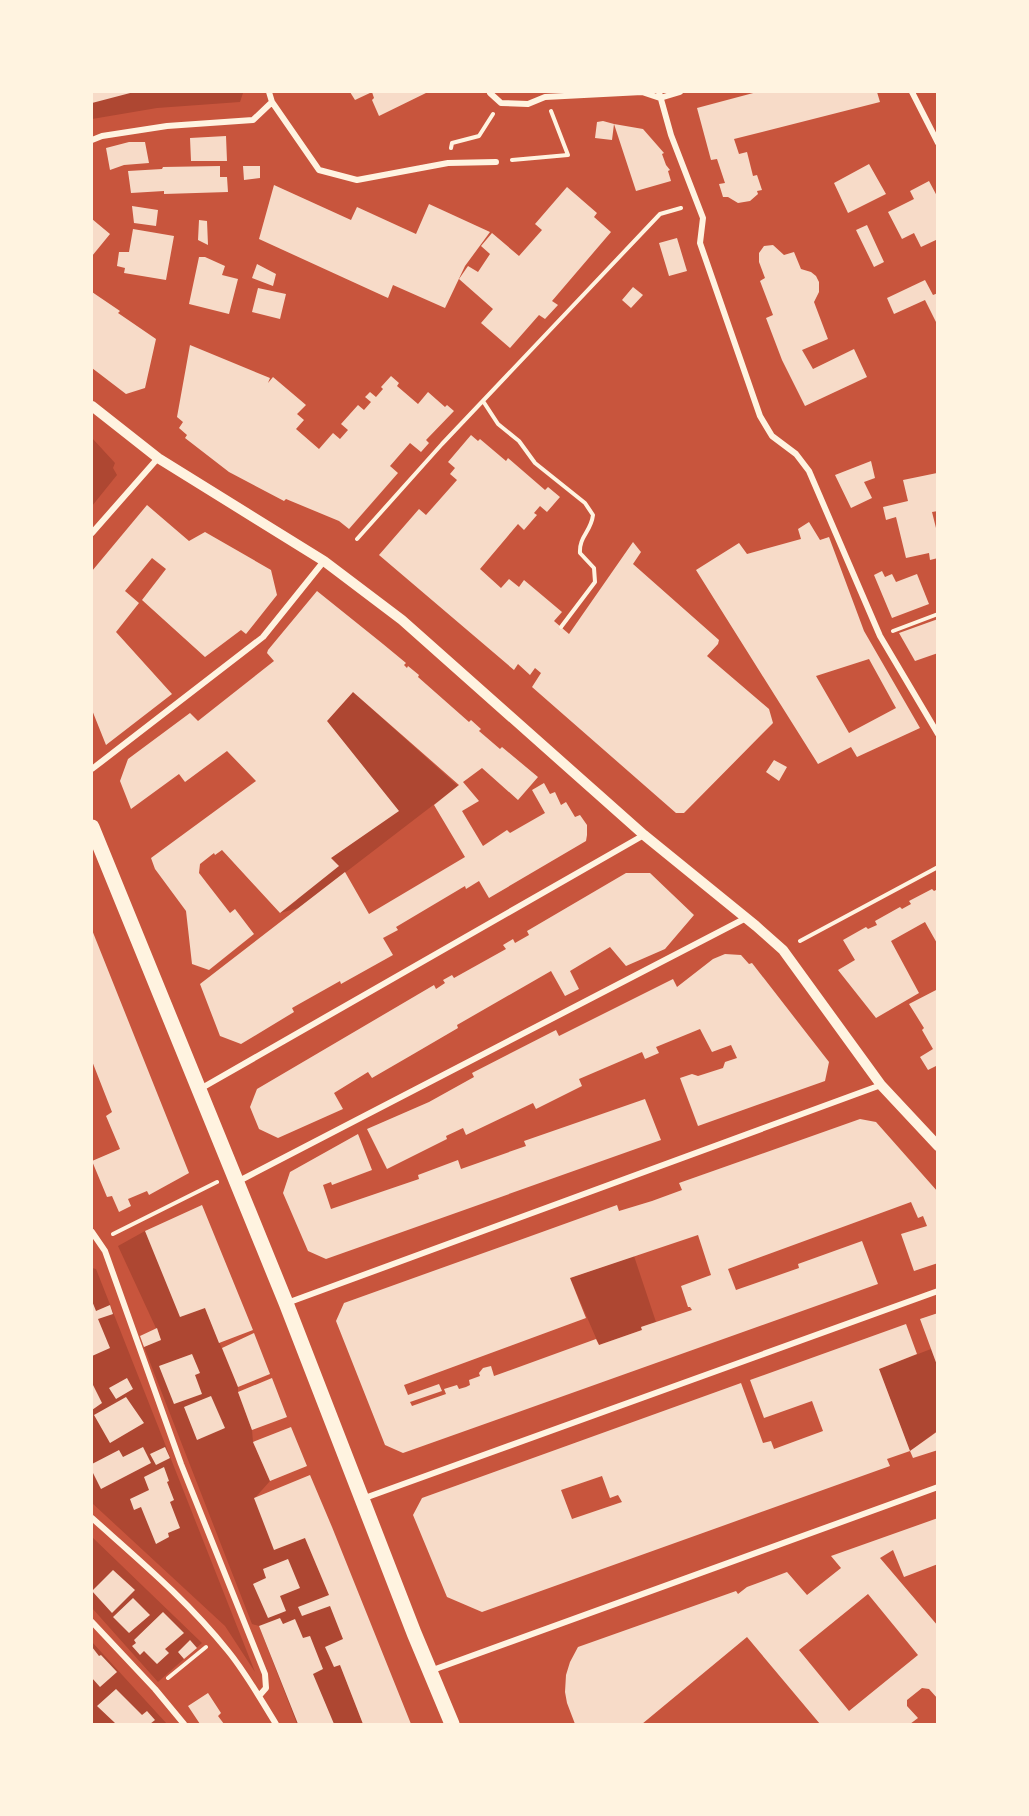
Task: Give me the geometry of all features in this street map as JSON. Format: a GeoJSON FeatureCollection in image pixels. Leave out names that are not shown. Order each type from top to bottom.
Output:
{"type":"FeatureCollection","features":[{"type":"Feature","properties":{"kind":"main road"},"geometry":{"type":"LineString","coordinates":[[92,827],[286,1303],[452,1725]]}},
{"type":"Feature","properties":{"kind":"street"},"geometry":{"type":"LineString","coordinates":[[269,92],[272,102],[319,170],[357,180],[448,163],[496,162]]}},
{"type":"Feature","properties":{"kind":"street"},"geometry":{"type":"LineString","coordinates":[[490,93],[501,103],[528,104],[545,97],[642,92],[659,95],[680,92]]}},
{"type":"Feature","properties":{"kind":"street"},"geometry":{"type":"LineString","coordinates":[[912,92],[938,143]]}},
{"type":"Feature","properties":{"kind":"street"},"geometry":{"type":"LineString","coordinates":[[659,95],[671,135],[703,218],[700,243],[760,416],[772,436],[796,454],[809,471],[880,636],[938,734]]}},
{"type":"Feature","properties":{"kind":"street"},"geometry":{"type":"LineString","coordinates":[[92,140],[102,136],[168,126],[253,120],[272,102]]}},
{"type":"Feature","properties":{"kind":"street"},"geometry":{"type":"LineString","coordinates":[[92,406],[158,458],[324,561],[402,621],[644,835],[783,950],[881,1085],[938,1146]]}},
{"type":"Feature","properties":{"kind":"street"},"geometry":{"type":"LineString","coordinates":[[92,533],[158,458]]}},
{"type":"Feature","properties":{"kind":"street"},"geometry":{"type":"LineString","coordinates":[[92,769],[263,637],[324,561]]}},
{"type":"Feature","properties":{"kind":"street"},"geometry":{"type":"LineString","coordinates":[[199,1090],[644,835]]}},
{"type":"Feature","properties":{"kind":"street"},"geometry":{"type":"LineString","coordinates":[[235,1178],[746,918]]}},
{"type":"Feature","properties":{"kind":"street"},"geometry":{"type":"LineString","coordinates":[[286,1303],[881,1085]]}},
{"type":"Feature","properties":{"kind":"street"},"geometry":{"type":"LineString","coordinates":[[92,1232],[105,1251],[181,1464],[265,1674],[266,1688],[259,1696]]}},
{"type":"Feature","properties":{"kind":"street"},"geometry":{"type":"LineString","coordinates":[[362,1499],[938,1291]]}},
{"type":"Feature","properties":{"kind":"street"},"geometry":{"type":"LineString","coordinates":[[430,1671],[938,1487]]}},
{"type":"Feature","properties":{"kind":"street"},"geometry":{"type":"LineString","coordinates":[[92,1518],[172,1590],[229,1652],[276,1725]]}},
{"type":"Feature","properties":{"kind":"street"},"geometry":{"type":"LineString","coordinates":[[92,1622],[156,1689],[184,1725]]}},
{"type":"Feature","properties":{"kind":"path"},"geometry":{"type":"LineString","coordinates":[[496,162],[568,155],[545,97]]}},
{"type":"Feature","properties":{"kind":"path"},"geometry":{"type":"LineString","coordinates":[[448,163],[452,143],[479,136],[501,103]]}},
{"type":"Feature","properties":{"kind":"path"},"geometry":{"type":"LineString","coordinates":[[357,539],[483,401],[660,214],[681,208]]}},
{"type":"Feature","properties":{"kind":"path"},"geometry":{"type":"LineString","coordinates":[[483,401],[498,424],[519,441],[535,463],[585,503],[593,515],[592,526],[580,543],[580,553],[594,568],[595,582],[561,627]]}},
{"type":"Feature","properties":{"kind":"path"},"geometry":{"type":"LineString","coordinates":[[880,636],[938,614]]}},
{"type":"Feature","properties":{"kind":"path"},"geometry":{"type":"LineString","coordinates":[[783,950],[938,867]]}},
{"type":"Feature","properties":{"kind":"path"},"geometry":{"type":"LineString","coordinates":[[101,1245],[108,1237],[235,1178]]}},
{"type":"Feature","properties":{"kind":"path"},"geometry":{"type":"LineString","coordinates":[[156,1689],[216,1638]]}},
{"type":"Feature","properties":{"kind":"shaded area"},"geometry":{"type":"Polygon","coordinates":[[[92,92],[243,93],[240,102],[157,108],[92,119],[92,92]]]}},
{"type":"Feature","properties":{"kind":"shaded area"},"geometry":{"type":"Polygon","coordinates":[[[92,438],[115,463],[113,468],[117,475],[92,506],[92,438]]]}},
{"type":"Feature","properties":{"kind":"shaded area"},"geometry":{"type":"Polygon","coordinates":[[[353,692],[458,786],[299,908],[280,913],[296,901],[331,858],[398,811],[327,721],[353,692]]]}},
{"type":"Feature","properties":{"kind":"shaded area"},"geometry":{"type":"Polygon","coordinates":[[[145,1231],[205,1308],[238,1387],[252,1430],[253,1442],[270,1481],[254,1499],[305,1538],[329,1595],[343,1639],[340,1665],[363,1724],[297,1724],[259,1626],[252,1624],[144,1347],[161,1339],[118,1246],[145,1231]]]}},
{"type":"Feature","properties":{"kind":"shaded area"},"geometry":{"type":"Polygon","coordinates":[[[634,1256],[656,1322],[641,1327],[642,1330],[599,1345],[570,1278],[634,1256]]]}},
{"type":"Feature","properties":{"kind":"shaded area"},"geometry":{"type":"Polygon","coordinates":[[[92,1268],[96,1269],[255,1672],[225,1626],[92,1503],[92,1268]]]}},
{"type":"Feature","properties":{"kind":"shaded area"},"geometry":{"type":"Polygon","coordinates":[[[931,1349],[937,1365],[937,1431],[910,1451],[879,1369],[931,1349]]]}},
{"type":"Feature","properties":{"kind":"shaded area"},"geometry":{"type":"Polygon","coordinates":[[[92,1537],[202,1643],[158,1682],[92,1608],[92,1537]]]}},
{"type":"Feature","properties":{"kind":"shaded area"},"geometry":{"type":"Polygon","coordinates":[[[92,1642],[167,1724],[92,1724],[92,1642]]]}},
{"type":"Feature","properties":{"kind":"building"},"geometry":{"type":"Polygon","coordinates":[[[92,92],[134,92],[92,103],[92,92]]]}},
{"type":"Feature","properties":{"kind":"building"},"geometry":{"type":"Polygon","coordinates":[[[350,92],[372,92],[355,100],[350,92]]]}},
{"type":"Feature","properties":{"kind":"building"},"geometry":{"type":"Polygon","coordinates":[[[372,92],[428,92],[379,116],[372,100],[374,98],[372,92]]]}},
{"type":"Feature","properties":{"kind":"building"},"geometry":{"type":"Polygon","coordinates":[[[757,92],[877,92],[880,102],[734,139],[739,154],[747,152],[753,176],[757,175],[762,190],[757,191],[758,194],[750,201],[738,203],[728,197],[723,197],[719,184],[725,183],[717,159],[711,160],[697,108],[757,92]]]}},
{"type":"Feature","properties":{"kind":"building"},"geometry":{"type":"Polygon","coordinates":[[[597,122],[614,124],[612,140],[595,138],[597,122]]]}},
{"type":"Feature","properties":{"kind":"building"},"geometry":{"type":"Polygon","coordinates":[[[614,124],[643,129],[664,153],[662,154],[670,170],[668,171],[671,181],[636,191],[614,124]]]}},
{"type":"Feature","properties":{"kind":"building"},"geometry":{"type":"Polygon","coordinates":[[[226,136],[227,161],[191,161],[190,138],[226,136]]]}},
{"type":"Feature","properties":{"kind":"building"},"geometry":{"type":"Polygon","coordinates":[[[129,142],[145,142],[149,163],[124,165],[110,170],[106,148],[129,142]]]}},
{"type":"Feature","properties":{"kind":"building"},"geometry":{"type":"Polygon","coordinates":[[[869,164],[886,194],[848,213],[834,183],[869,164]]]}},
{"type":"Feature","properties":{"kind":"building"},"geometry":{"type":"Polygon","coordinates":[[[220,166],[220,177],[227,177],[228,192],[131,193],[128,171],[162,169],[163,167],[220,166]]]}},
{"type":"Feature","properties":{"kind":"building"},"geometry":{"type":"Polygon","coordinates":[[[243,166],[260,166],[260,178],[244,180],[243,166]]]}},
{"type":"Feature","properties":{"kind":"building"},"geometry":{"type":"Polygon","coordinates":[[[929,181],[938,198],[938,239],[921,247],[914,233],[902,239],[888,212],[914,199],[910,191],[929,181]]]}},
{"type":"Feature","properties":{"kind":"building"},"geometry":{"type":"Polygon","coordinates":[[[274,185],[351,220],[357,207],[416,234],[429,204],[490,232],[465,266],[445,308],[393,285],[388,298],[259,239],[274,185]]]}},
{"type":"Feature","properties":{"kind":"building"},"geometry":{"type":"Polygon","coordinates":[[[567,187],[597,213],[594,217],[611,232],[552,301],[558,305],[545,319],[539,315],[510,348],[481,323],[493,309],[459,279],[468,266],[478,272],[490,254],[481,246],[492,233],[519,256],[542,230],[535,224],[567,187]]]}},
{"type":"Feature","properties":{"kind":"building"},"geometry":{"type":"Polygon","coordinates":[[[132,206],[158,210],[156,226],[134,223],[132,206]]]}},
{"type":"Feature","properties":{"kind":"building"},"geometry":{"type":"Polygon","coordinates":[[[92,219],[110,234],[92,256],[92,219]]]}},
{"type":"Feature","properties":{"kind":"building"},"geometry":{"type":"Polygon","coordinates":[[[199,220],[207,221],[208,245],[198,240],[199,220]]]}},
{"type":"Feature","properties":{"kind":"building"},"geometry":{"type":"Polygon","coordinates":[[[867,225],[884,262],[874,267],[856,230],[867,225]]]}},
{"type":"Feature","properties":{"kind":"building"},"geometry":{"type":"Polygon","coordinates":[[[133,229],[174,236],[166,280],[124,273],[125,268],[117,266],[119,252],[129,252],[133,229]]]}},
{"type":"Feature","properties":{"kind":"building"},"geometry":{"type":"Polygon","coordinates":[[[677,238],[687,271],[669,276],[659,243],[677,238]]]}},
{"type":"Feature","properties":{"kind":"building"},"geometry":{"type":"Polygon","coordinates":[[[773,245],[784,255],[794,252],[801,269],[811,272],[819,282],[819,292],[814,302],[828,339],[802,350],[813,369],[854,349],[867,377],[805,406],[782,360],[766,318],[773,315],[760,281],[765,278],[759,262],[759,253],[764,246],[773,245]]]}},
{"type":"Feature","properties":{"kind":"building"},"geometry":{"type":"Polygon","coordinates":[[[199,257],[205,257],[225,266],[222,275],[238,279],[229,314],[189,304],[199,257]]]}},
{"type":"Feature","properties":{"kind":"building"},"geometry":{"type":"Polygon","coordinates":[[[257,264],[276,274],[273,286],[252,278],[257,264]]]}},
{"type":"Feature","properties":{"kind":"building"},"geometry":{"type":"Polygon","coordinates":[[[925,280],[933,295],[938,293],[938,326],[925,300],[894,314],[887,298],[925,280]]]}},
{"type":"Feature","properties":{"kind":"building"},"geometry":{"type":"Polygon","coordinates":[[[633,287],[643,295],[631,308],[622,300],[633,287]]]}},
{"type":"Feature","properties":{"kind":"building"},"geometry":{"type":"Polygon","coordinates":[[[258,288],[286,294],[280,319],[252,312],[258,288]]]}},
{"type":"Feature","properties":{"kind":"building"},"geometry":{"type":"Polygon","coordinates":[[[92,292],[156,339],[145,388],[126,394],[92,368],[92,292]]]}},
{"type":"Feature","properties":{"kind":"building"},"geometry":{"type":"Polygon","coordinates":[[[190,345],[270,378],[268,383],[273,377],[306,405],[297,414],[304,420],[296,429],[319,449],[333,433],[340,439],[348,430],[341,424],[358,405],[364,410],[371,402],[365,397],[370,392],[376,397],[391,376],[399,383],[397,386],[418,404],[428,392],[445,407],[447,405],[454,411],[426,440],[429,443],[421,452],[410,443],[390,466],[398,473],[349,529],[339,521],[286,499],[284,501],[229,472],[185,438],[187,435],[179,428],[183,422],[177,417],[190,345]]]}},
{"type":"Feature","properties":{"kind":"building"},"geometry":{"type":"Polygon","coordinates":[[[471,435],[478,441],[480,439],[506,461],[508,458],[545,490],[548,487],[560,497],[547,512],[540,506],[534,513],[537,515],[524,530],[518,524],[480,569],[501,588],[509,579],[519,587],[524,580],[562,612],[554,621],[569,634],[633,542],[641,552],[633,564],[719,640],[707,656],[769,709],[773,723],[684,813],[676,813],[532,687],[541,673],[535,668],[530,675],[518,664],[514,670],[379,555],[419,509],[426,515],[457,480],[450,474],[455,468],[448,462],[471,435]]]}},
{"type":"Feature","properties":{"kind":"building"},"geometry":{"type":"Polygon","coordinates":[[[871,461],[875,478],[864,482],[872,498],[851,508],[835,475],[871,461]]]}},
{"type":"Feature","properties":{"kind":"building"},"geometry":{"type":"Polygon","coordinates":[[[937,473],[938,511],[932,512],[936,528],[938,528],[938,558],[930,560],[929,553],[906,558],[896,517],[886,520],[883,507],[908,501],[903,480],[937,473]]]}},
{"type":"Feature","properties":{"kind":"building"},"geometry":{"type":"Polygon","coordinates":[[[147,505],[189,541],[205,532],[271,570],[277,595],[246,634],[241,630],[205,657],[142,600],[166,569],[152,558],[125,591],[139,603],[116,632],[172,694],[106,745],[92,710],[92,571],[147,505]]]}},
{"type":"Feature","properties":{"kind":"building"},"geometry":{"type":"Polygon","coordinates":[[[809,522],[820,540],[829,537],[864,631],[920,728],[857,757],[851,747],[818,764],[696,570],[739,543],[747,554],[801,539],[798,529],[809,522]],[[869,659],[816,676],[849,733],[896,708],[869,659]]]}},
{"type":"Feature","properties":{"kind":"building"},"geometry":{"type":"Polygon","coordinates":[[[882,571],[885,577],[892,574],[896,582],[917,574],[929,604],[892,618],[874,575],[882,571]]]}},
{"type":"Feature","properties":{"kind":"building"},"geometry":{"type":"Polygon","coordinates":[[[317,591],[406,663],[404,665],[407,668],[408,666],[419,675],[418,677],[469,722],[471,720],[481,729],[479,731],[500,749],[502,747],[538,777],[518,800],[482,768],[463,782],[479,801],[462,811],[483,846],[507,830],[510,833],[545,813],[532,790],[544,783],[550,794],[555,792],[561,805],[566,802],[575,817],[580,815],[587,825],[586,841],[489,898],[479,881],[466,889],[465,886],[396,927],[398,930],[383,938],[393,955],[292,1008],[294,1012],[241,1044],[220,1036],[200,984],[345,872],[369,914],[465,857],[434,805],[459,785],[353,692],[327,721],[399,811],[331,858],[339,866],[280,913],[222,850],[215,855],[214,853],[200,864],[199,873],[230,913],[235,909],[254,934],[209,970],[192,964],[186,911],[155,869],[151,858],[256,781],[227,751],[185,782],[179,774],[131,809],[120,781],[128,759],[190,713],[198,721],[274,661],[267,653],[268,650],[317,591]]]}},
{"type":"Feature","properties":{"kind":"building"},"geometry":{"type":"Polygon","coordinates":[[[938,619],[938,653],[915,661],[899,633],[938,619]]]}},
{"type":"Feature","properties":{"kind":"building"},"geometry":{"type":"Polygon","coordinates":[[[774,760],[787,767],[779,781],[766,772],[774,760]]]}},
{"type":"Feature","properties":{"kind":"building"},"geometry":{"type":"Polygon","coordinates":[[[626,873],[650,873],[694,915],[665,949],[626,966],[610,947],[570,971],[579,989],[565,996],[551,971],[457,1025],[458,1028],[372,1078],[368,1072],[334,1093],[343,1109],[278,1138],[259,1129],[250,1107],[257,1089],[434,985],[436,989],[445,983],[443,980],[452,975],[454,978],[506,949],[503,945],[513,939],[515,943],[529,935],[527,931],[626,873]]]}},
{"type":"Feature","properties":{"kind":"building"},"geometry":{"type":"Polygon","coordinates":[[[932,889],[934,891],[938,889],[938,945],[925,922],[891,941],[919,993],[876,1018],[838,970],[855,960],[843,940],[866,927],[868,929],[877,925],[875,921],[900,907],[902,909],[911,904],[909,901],[932,889]]]}},
{"type":"Feature","properties":{"kind":"building"},"geometry":{"type":"Polygon","coordinates":[[[92,930],[189,1173],[149,1195],[147,1191],[128,1199],[131,1206],[119,1212],[112,1196],[107,1197],[92,1161],[120,1149],[106,1116],[112,1112],[92,1061],[92,930]]]}},
{"type":"Feature","properties":{"kind":"building"},"geometry":{"type":"Polygon","coordinates":[[[725,954],[741,955],[749,964],[752,963],[829,1062],[825,1081],[698,1126],[680,1078],[692,1074],[698,1076],[723,1068],[725,1062],[737,1058],[731,1045],[712,1052],[700,1029],[656,1047],[659,1053],[645,1059],[642,1052],[579,1079],[582,1086],[536,1109],[533,1103],[466,1135],[463,1128],[446,1136],[447,1139],[387,1169],[367,1129],[429,1102],[474,1077],[472,1073],[556,1030],[559,1036],[673,979],[677,987],[713,959],[725,954]]]}},
{"type":"Feature","properties":{"kind":"building"},"geometry":{"type":"Polygon","coordinates":[[[938,989],[938,1065],[928,1070],[920,1057],[933,1049],[922,1030],[924,1028],[909,1004],[938,989]]]}},
{"type":"Feature","properties":{"kind":"building"},"geometry":{"type":"Polygon","coordinates":[[[645,1099],[661,1140],[326,1259],[308,1251],[283,1193],[290,1172],[358,1134],[372,1170],[332,1185],[331,1182],[323,1185],[331,1209],[419,1179],[418,1175],[458,1160],[461,1169],[526,1146],[524,1141],[645,1099]]]}},
{"type":"Feature","properties":{"kind":"building"},"geometry":{"type":"Polygon","coordinates":[[[860,1119],[876,1122],[938,1192],[938,1263],[914,1271],[901,1234],[927,1226],[923,1216],[918,1218],[911,1202],[728,1269],[736,1290],[799,1268],[798,1264],[862,1241],[878,1284],[403,1453],[385,1445],[336,1321],[344,1303],[617,1205],[619,1211],[652,1201],[682,1190],[679,1183],[860,1119]],[[698,1235],[570,1278],[586,1318],[404,1385],[408,1395],[439,1384],[442,1391],[410,1402],[412,1406],[446,1394],[444,1389],[457,1385],[459,1389],[466,1387],[470,1385],[469,1380],[480,1376],[479,1373],[483,1368],[491,1366],[494,1376],[596,1339],[599,1345],[642,1330],[641,1327],[692,1310],[688,1307],[681,1286],[711,1275],[698,1235]]]}},
{"type":"Feature","properties":{"kind":"building"},"geometry":{"type":"Polygon","coordinates":[[[202,1205],[253,1330],[219,1343],[205,1308],[180,1317],[145,1231],[202,1205]]]}},
{"type":"Feature","properties":{"kind":"building"},"geometry":{"type":"Polygon","coordinates":[[[92,1301],[96,1311],[110,1305],[113,1314],[98,1319],[110,1348],[92,1356],[92,1301]]]}},
{"type":"Feature","properties":{"kind":"building"},"geometry":{"type":"Polygon","coordinates":[[[938,1313],[938,1365],[937,1365],[920,1319],[938,1313]]]}},
{"type":"Feature","properties":{"kind":"building"},"geometry":{"type":"Polygon","coordinates":[[[906,1324],[917,1354],[879,1369],[910,1451],[887,1459],[890,1466],[482,1612],[447,1597],[413,1515],[422,1498],[741,1383],[763,1443],[771,1441],[774,1449],[823,1431],[812,1401],[764,1418],[750,1380],[906,1324]],[[602,1476],[561,1490],[572,1519],[622,1502],[618,1495],[610,1498],[602,1476]]]}},
{"type":"Feature","properties":{"kind":"building"},"geometry":{"type":"Polygon","coordinates":[[[157,1328],[161,1340],[144,1347],[140,1336],[157,1328]]]}},
{"type":"Feature","properties":{"kind":"building"},"geometry":{"type":"Polygon","coordinates":[[[254,1333],[270,1374],[238,1387],[222,1348],[254,1333]]]}},
{"type":"Feature","properties":{"kind":"building"},"geometry":{"type":"Polygon","coordinates":[[[192,1354],[200,1373],[195,1375],[202,1394],[174,1404],[159,1366],[192,1354]]]}},
{"type":"Feature","properties":{"kind":"building"},"geometry":{"type":"Polygon","coordinates":[[[127,1378],[133,1389],[116,1399],[109,1388],[127,1378]]]}},
{"type":"Feature","properties":{"kind":"building"},"geometry":{"type":"Polygon","coordinates":[[[272,1378],[287,1417],[252,1430],[238,1392],[272,1378]]]}},
{"type":"Feature","properties":{"kind":"building"},"geometry":{"type":"Polygon","coordinates":[[[92,1383],[102,1403],[92,1410],[92,1383]]]}},
{"type":"Feature","properties":{"kind":"building"},"geometry":{"type":"Polygon","coordinates":[[[211,1396],[225,1428],[197,1440],[184,1407],[211,1396]]]}},
{"type":"Feature","properties":{"kind":"building"},"geometry":{"type":"Polygon","coordinates":[[[126,1397],[144,1423],[110,1443],[94,1415],[126,1397]]]}},
{"type":"Feature","properties":{"kind":"building"},"geometry":{"type":"Polygon","coordinates":[[[291,1427],[307,1466],[270,1481],[253,1442],[291,1427]]]}},
{"type":"Feature","properties":{"kind":"building"},"geometry":{"type":"Polygon","coordinates":[[[938,1431],[938,1450],[913,1458],[910,1451],[938,1431]]]}},
{"type":"Feature","properties":{"kind":"building"},"geometry":{"type":"Polygon","coordinates":[[[143,1447],[151,1463],[101,1489],[92,1471],[92,1464],[119,1450],[123,1457],[143,1447]]]}},
{"type":"Feature","properties":{"kind":"building"},"geometry":{"type":"Polygon","coordinates":[[[165,1447],[170,1458],[156,1465],[150,1454],[165,1447]]]}},
{"type":"Feature","properties":{"kind":"building"},"geometry":{"type":"Polygon","coordinates":[[[164,1467],[174,1500],[170,1502],[180,1528],[168,1533],[169,1537],[156,1544],[141,1507],[134,1510],[130,1499],[149,1490],[144,1477],[164,1467]]]}},
{"type":"Feature","properties":{"kind":"building"},"geometry":{"type":"Polygon","coordinates":[[[310,1475],[411,1724],[363,1724],[340,1665],[334,1667],[325,1647],[343,1639],[330,1606],[302,1616],[298,1607],[329,1595],[305,1538],[274,1550],[254,1498],[310,1475]]]}},
{"type":"Feature","properties":{"kind":"building"},"geometry":{"type":"Polygon","coordinates":[[[938,1518],[938,1564],[904,1577],[893,1550],[880,1558],[938,1626],[938,1699],[929,1689],[922,1688],[907,1700],[907,1706],[918,1718],[910,1724],[820,1724],[747,1637],[642,1724],[575,1724],[565,1692],[566,1675],[578,1647],[736,1591],[738,1594],[747,1587],[787,1572],[807,1595],[841,1568],[831,1556],[938,1518]],[[868,1594],[799,1650],[849,1711],[918,1655],[868,1594]]]}},
{"type":"Feature","properties":{"kind":"building"},"geometry":{"type":"Polygon","coordinates":[[[288,1559],[300,1588],[280,1596],[286,1611],[268,1618],[253,1584],[266,1578],[263,1569],[288,1559]]]}},
{"type":"Feature","properties":{"kind":"building"},"geometry":{"type":"Polygon","coordinates":[[[113,1570],[135,1590],[112,1613],[92,1591],[113,1570]]]}},
{"type":"Feature","properties":{"kind":"building"},"geometry":{"type":"Polygon","coordinates":[[[133,1598],[150,1615],[129,1633],[113,1617],[133,1598]]]}},
{"type":"Feature","properties":{"kind":"building"},"geometry":{"type":"Polygon","coordinates":[[[163,1612],[184,1633],[165,1649],[169,1653],[157,1664],[144,1651],[140,1655],[132,1646],[136,1643],[134,1640],[163,1612]]]}},
{"type":"Feature","properties":{"kind":"building"},"geometry":{"type":"Polygon","coordinates":[[[280,1618],[283,1624],[295,1619],[303,1638],[310,1636],[323,1669],[313,1674],[334,1724],[298,1724],[259,1626],[280,1618]]]}},
{"type":"Feature","properties":{"kind":"building"},"geometry":{"type":"Polygon","coordinates":[[[190,1640],[197,1648],[184,1659],[178,1652],[190,1640]]]}},
{"type":"Feature","properties":{"kind":"building"},"geometry":{"type":"Polygon","coordinates":[[[92,1647],[117,1672],[100,1687],[92,1678],[92,1647]]]}},
{"type":"Feature","properties":{"kind":"building"},"geometry":{"type":"Polygon","coordinates":[[[116,1689],[142,1715],[147,1711],[155,1720],[150,1724],[113,1724],[115,1723],[97,1706],[116,1689]]]}},
{"type":"Feature","properties":{"kind":"building"},"geometry":{"type":"Polygon","coordinates":[[[208,1693],[221,1713],[218,1716],[224,1724],[200,1724],[188,1706],[208,1693]]]}}]}
